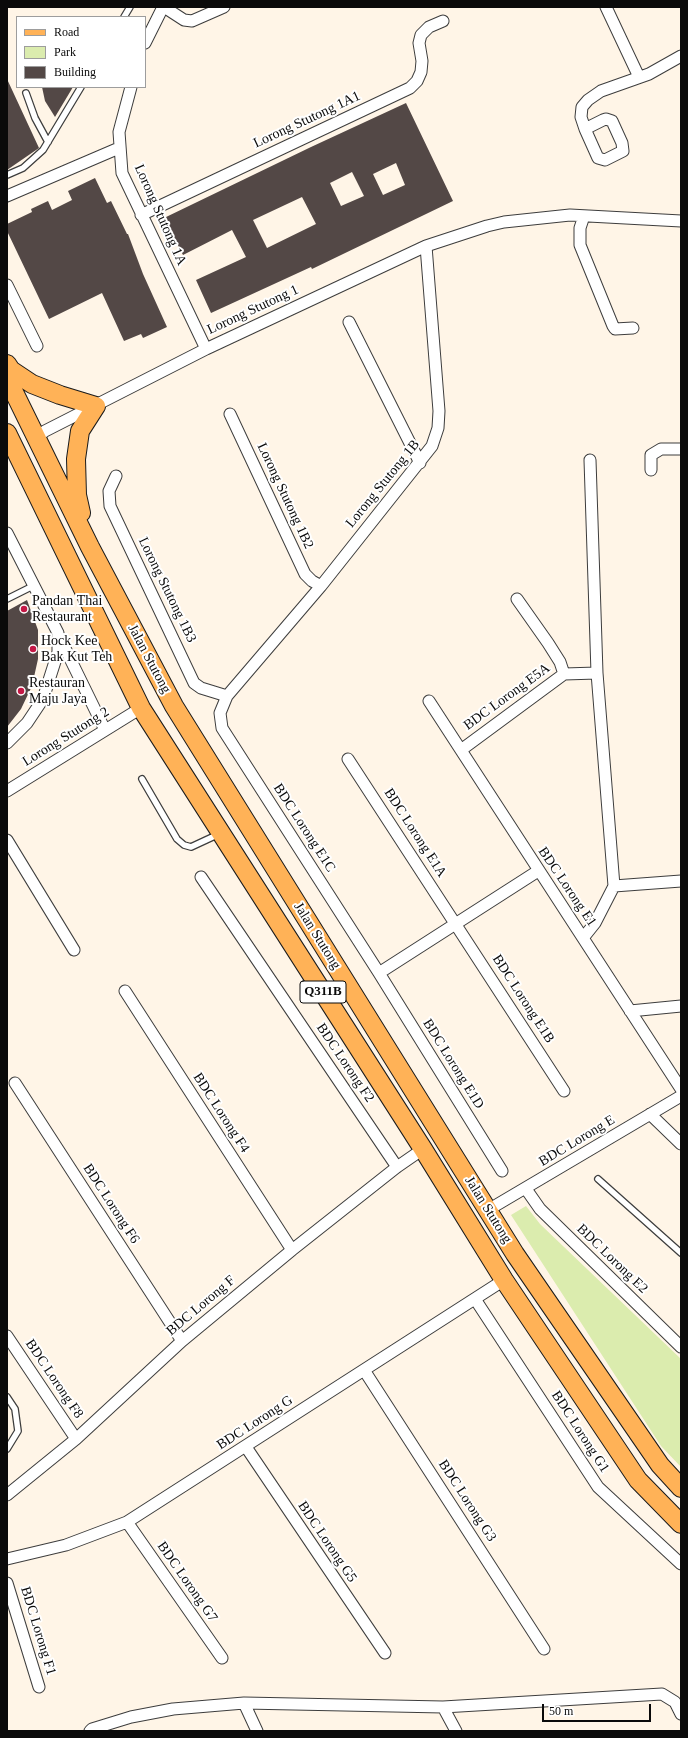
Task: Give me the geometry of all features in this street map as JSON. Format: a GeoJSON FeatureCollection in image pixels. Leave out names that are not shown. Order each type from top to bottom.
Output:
{"type":"FeatureCollection","features":[{"type":"Feature","properties":{"kind":"main road"},"geometry":{"type":"LineString","coordinates":[[7,364],[11,370],[32,384],[60,395],[96,406],[80,431],[76,459],[77,495],[90,547]]}},
{"type":"Feature","properties":{"kind":"main road","name":"Jalan Stutong"},"geometry":{"type":"LineString","coordinates":[[7,378],[90,547],[174,706],[515,1254],[660,1465],[681,1488]]}},
{"type":"Feature","properties":{"kind":"main road","name":"Jalan Stutong"},"geometry":{"type":"LineString","coordinates":[[7,433],[141,708],[423,1149],[504,1280],[638,1480],[681,1524]]}},
{"type":"Feature","properties":{"kind":"main road"},"geometry":{"type":"LineString","coordinates":[[37,437],[30,452],[27,464],[80,566],[90,588],[96,614]]}},
{"type":"Feature","properties":{"kind":"main road"},"geometry":{"type":"LineString","coordinates":[[504,1280],[511,1273],[514,1266],[515,1254]]}},
{"type":"Feature","properties":{"kind":"street"},"geometry":{"type":"LineString","coordinates":[[146,40],[163,7],[184,20],[192,21],[224,7]]}},
{"type":"Feature","properties":{"kind":"street"},"geometry":{"type":"LineString","coordinates":[[606,7],[640,77]]}},
{"type":"Feature","properties":{"kind":"street","name":"Lorong Stutong 1A1"},"geometry":{"type":"LineString","coordinates":[[141,215],[410,88],[417,81],[421,72],[422,61],[419,43],[421,35],[429,27],[443,21]]}},
{"type":"Feature","properties":{"kind":"street"},"geometry":{"type":"LineString","coordinates":[[585,130],[581,117],[582,108],[588,100],[600,91],[649,74],[681,56]]}},
{"type":"Feature","properties":{"kind":"street","name":"Lorong Stutong 1A"},"geometry":{"type":"LineString","coordinates":[[131,88],[118,132],[122,173],[206,349]]}},
{"type":"Feature","properties":{"kind":"street"},"geometry":{"type":"LineString","coordinates":[[7,196],[119,148]]}},
{"type":"Feature","properties":{"kind":"street","name":"Lorong Stutong 1"},"geometry":{"type":"LineString","coordinates":[[37,437],[45,431],[206,349],[426,246],[504,222],[570,215],[681,221]]}},
{"type":"Feature","properties":{"kind":"street"},"geometry":{"type":"LineString","coordinates":[[584,216],[580,228],[580,246],[612,326],[616,329],[633,328]]}},
{"type":"Feature","properties":{"kind":"street","name":"Lorong Stutong 1B"},"geometry":{"type":"LineString","coordinates":[[227,696],[321,586],[432,446],[438,428],[438,411],[426,246]]}},
{"type":"Feature","properties":{"kind":"street"},"geometry":{"type":"LineString","coordinates":[[7,285],[37,346]]}},
{"type":"Feature","properties":{"kind":"street"},"geometry":{"type":"LineString","coordinates":[[349,322],[420,463]]}},
{"type":"Feature","properties":{"kind":"street","name":"Lorong Stutong 1B2"},"geometry":{"type":"LineString","coordinates":[[230,414],[305,574],[312,581],[321,586]]}},
{"type":"Feature","properties":{"kind":"street"},"geometry":{"type":"LineString","coordinates":[[651,470],[652,455],[656,452],[661,449],[681,449]]}},
{"type":"Feature","properties":{"kind":"street"},"geometry":{"type":"LineString","coordinates":[[583,938],[595,923],[614,886],[597,673],[590,460]]}},
{"type":"Feature","properties":{"kind":"street","name":"Lorong Stutong 1B3"},"geometry":{"type":"LineString","coordinates":[[116,476],[109,491],[110,506],[194,683],[201,688],[227,696]]}},
{"type":"Feature","properties":{"kind":"street"},"geometry":{"type":"LineString","coordinates":[[7,533],[105,730]]}},
{"type":"Feature","properties":{"kind":"street"},"geometry":{"type":"LineString","coordinates":[[517,599],[560,662],[564,674]]}},
{"type":"Feature","properties":{"kind":"street"},"geometry":{"type":"LineString","coordinates":[[7,743],[27,723],[43,699],[58,652],[58,633]]}},
{"type":"Feature","properties":{"kind":"street","name":"BDC Lorong E5A"},"geometry":{"type":"LineString","coordinates":[[460,750],[564,674],[597,673]]}},
{"type":"Feature","properties":{"kind":"street","name":"BDC Lorong E1C"},"geometry":{"type":"LineString","coordinates":[[227,696],[220,712],[222,728],[379,973]]}},
{"type":"Feature","properties":{"kind":"street","name":"BDC Lorong E1"},"geometry":{"type":"LineString","coordinates":[[428,701],[681,1089]]}},
{"type":"Feature","properties":{"kind":"street","name":"Lorong Stutong 2"},"geometry":{"type":"LineString","coordinates":[[7,791],[141,708]]}},
{"type":"Feature","properties":{"kind":"street","name":"BDC Lorong E1A"},"geometry":{"type":"LineString","coordinates":[[348,758],[456,924]]}},
{"type":"Feature","properties":{"kind":"street"},"geometry":{"type":"LineString","coordinates":[[7,840],[74,950]]}},
{"type":"Feature","properties":{"kind":"street"},"geometry":{"type":"LineString","coordinates":[[379,973],[538,871]]}},
{"type":"Feature","properties":{"kind":"street","name":"BDC Lorong F2"},"geometry":{"type":"LineString","coordinates":[[201,877],[397,1167]]}},
{"type":"Feature","properties":{"kind":"street"},"geometry":{"type":"LineString","coordinates":[[614,886],[681,881]]}},
{"type":"Feature","properties":{"kind":"street","name":"BDC Lorong E1B"},"geometry":{"type":"LineString","coordinates":[[456,924],[564,1091]]}},
{"type":"Feature","properties":{"kind":"street","name":"BDC Lorong E1D"},"geometry":{"type":"LineString","coordinates":[[379,973],[502,1171]]}},
{"type":"Feature","properties":{"kind":"street","name":"BDC Lorong F4"},"geometry":{"type":"LineString","coordinates":[[125,991],[292,1250]]}},
{"type":"Feature","properties":{"kind":"street"},"geometry":{"type":"LineString","coordinates":[[630,1011],[681,1006]]}},
{"type":"Feature","properties":{"kind":"street","name":"BDC Lorong F6"},"geometry":{"type":"LineString","coordinates":[[15,1083],[182,1341]]}},
{"type":"Feature","properties":{"kind":"street","name":"BDC Lorong E"},"geometry":{"type":"LineString","coordinates":[[488,1210],[526,1189],[681,1096]]}},
{"type":"Feature","properties":{"kind":"street"},"geometry":{"type":"LineString","coordinates":[[650,1114],[681,1144]]}},
{"type":"Feature","properties":{"kind":"street","name":"BDC Lorong F"},"geometry":{"type":"LineString","coordinates":[[7,1495],[76,1439],[182,1341],[292,1250],[397,1167],[423,1149]]}},
{"type":"Feature","properties":{"kind":"street","name":"BDC Lorong E2"},"geometry":{"type":"LineString","coordinates":[[526,1189],[540,1209],[681,1347]]}},
{"type":"Feature","properties":{"kind":"street","name":"BDC Lorong G"},"geometry":{"type":"LineString","coordinates":[[7,1559],[66,1545],[127,1522],[504,1280]]}},
{"type":"Feature","properties":{"kind":"street","name":"BDC Lorong G1"},"geometry":{"type":"LineString","coordinates":[[475,1299],[598,1487],[681,1564]]}},
{"type":"Feature","properties":{"kind":"street","name":"BDC Lorong F8"},"geometry":{"type":"LineString","coordinates":[[7,1336],[76,1439]]}},
{"type":"Feature","properties":{"kind":"street","name":"BDC Lorong G3"},"geometry":{"type":"LineString","coordinates":[[364,1370],[544,1649]]}},
{"type":"Feature","properties":{"kind":"street","name":"BDC Lorong G5"},"geometry":{"type":"LineString","coordinates":[[246,1447],[385,1653]]}},
{"type":"Feature","properties":{"kind":"street","name":"BDC Lorong G7"},"geometry":{"type":"LineString","coordinates":[[127,1522],[222,1658]]}},
{"type":"Feature","properties":{"kind":"street","name":"BDC Lorong F1"},"geometry":{"type":"LineString","coordinates":[[7,1583],[40,1687]]}},
{"type":"Feature","properties":{"kind":"street"},"geometry":{"type":"LineString","coordinates":[[90,1731],[92,1729],[131,1717],[173,1709],[244,1703],[444,1707],[662,1694],[675,1702],[681,1714]]}},
{"type":"Feature","properties":{"kind":"street"},"geometry":{"type":"LineString","coordinates":[[244,1703],[257,1731]]}},
{"type":"Feature","properties":{"kind":"street"},"geometry":{"type":"LineString","coordinates":[[444,1707],[456,1731]]}},
{"type":"Feature","properties":{"kind":"lane"},"geometry":{"type":"LineString","coordinates":[[125,16],[130,7]]}},
{"type":"Feature","properties":{"kind":"lane"},"geometry":{"type":"LineString","coordinates":[[7,176],[23,168],[43,150],[80,88]]}},
{"type":"Feature","properties":{"kind":"lane"},"geometry":{"type":"LineString","coordinates":[[26,93],[35,118],[48,142]]}},
{"type":"Feature","properties":{"kind":"lane"},"geometry":{"type":"LineString","coordinates":[[7,599],[33,586]]}},
{"type":"Feature","properties":{"kind":"lane"},"geometry":{"type":"LineString","coordinates":[[142,779],[176,839],[184,845],[191,847],[221,833]]}},
{"type":"Feature","properties":{"kind":"lane"},"geometry":{"type":"LineString","coordinates":[[598,1179],[681,1253]]}},
{"type":"Feature","properties":{"kind":"lane"},"geometry":{"type":"LineString","coordinates":[[7,1397],[15,1409],[18,1431],[7,1449]]}},
{"type":"Feature","properties":{"kind":"green space"},"geometry":{"type":"Polygon","coordinates":[[[526,1206],[540,1224],[681,1359],[681,1467],[661,1446],[511,1215],[526,1206]]]}},
{"type":"Feature","properties":{"kind":"building"},"geometry":{"type":"Polygon","coordinates":[[[7,79],[39,148],[7,170],[7,79]]]}},
{"type":"Feature","properties":{"kind":"building"},"geometry":{"type":"Polygon","coordinates":[[[42,88],[72,88],[55,117],[45,101],[42,88]]]}},
{"type":"Feature","properties":{"kind":"building"},"geometry":{"type":"Polygon","coordinates":[[[406,103],[453,201],[312,269],[311,267],[211,313],[196,280],[246,257],[232,230],[183,255],[164,218],[406,103]],[[396,163],[373,174],[383,195],[405,185],[396,163]],[[352,172],[330,183],[341,206],[364,196],[352,172]],[[302,197],[253,220],[267,248],[316,224],[302,197]]]}},
{"type":"Feature","properties":{"kind":"building"},"geometry":{"type":"Polygon","coordinates":[[[95,178],[107,203],[111,201],[128,234],[143,274],[167,327],[143,338],[141,334],[124,341],[102,293],[49,319],[7,231],[7,224],[32,212],[31,209],[48,201],[52,210],[72,200],[68,191],[95,178]]]}},
{"type":"Feature","properties":{"kind":"building"},"geometry":{"type":"Polygon","coordinates":[[[27,600],[38,630],[38,659],[32,686],[21,709],[7,727],[7,611],[27,600]]]}},
{"type":"Feature","properties":{"kind":"place","name":"Pandan Thai Restaurant"},"geometry":{"type":"Point","coordinates":[24,609]}},
{"type":"Feature","properties":{"kind":"place","name":"Hock Kee Bak Kut Teh"},"geometry":{"type":"Point","coordinates":[33,649]}},
{"type":"Feature","properties":{"kind":"place","name":"Restauran Maju Jaya"},"geometry":{"type":"Point","coordinates":[21,691]}}]}
